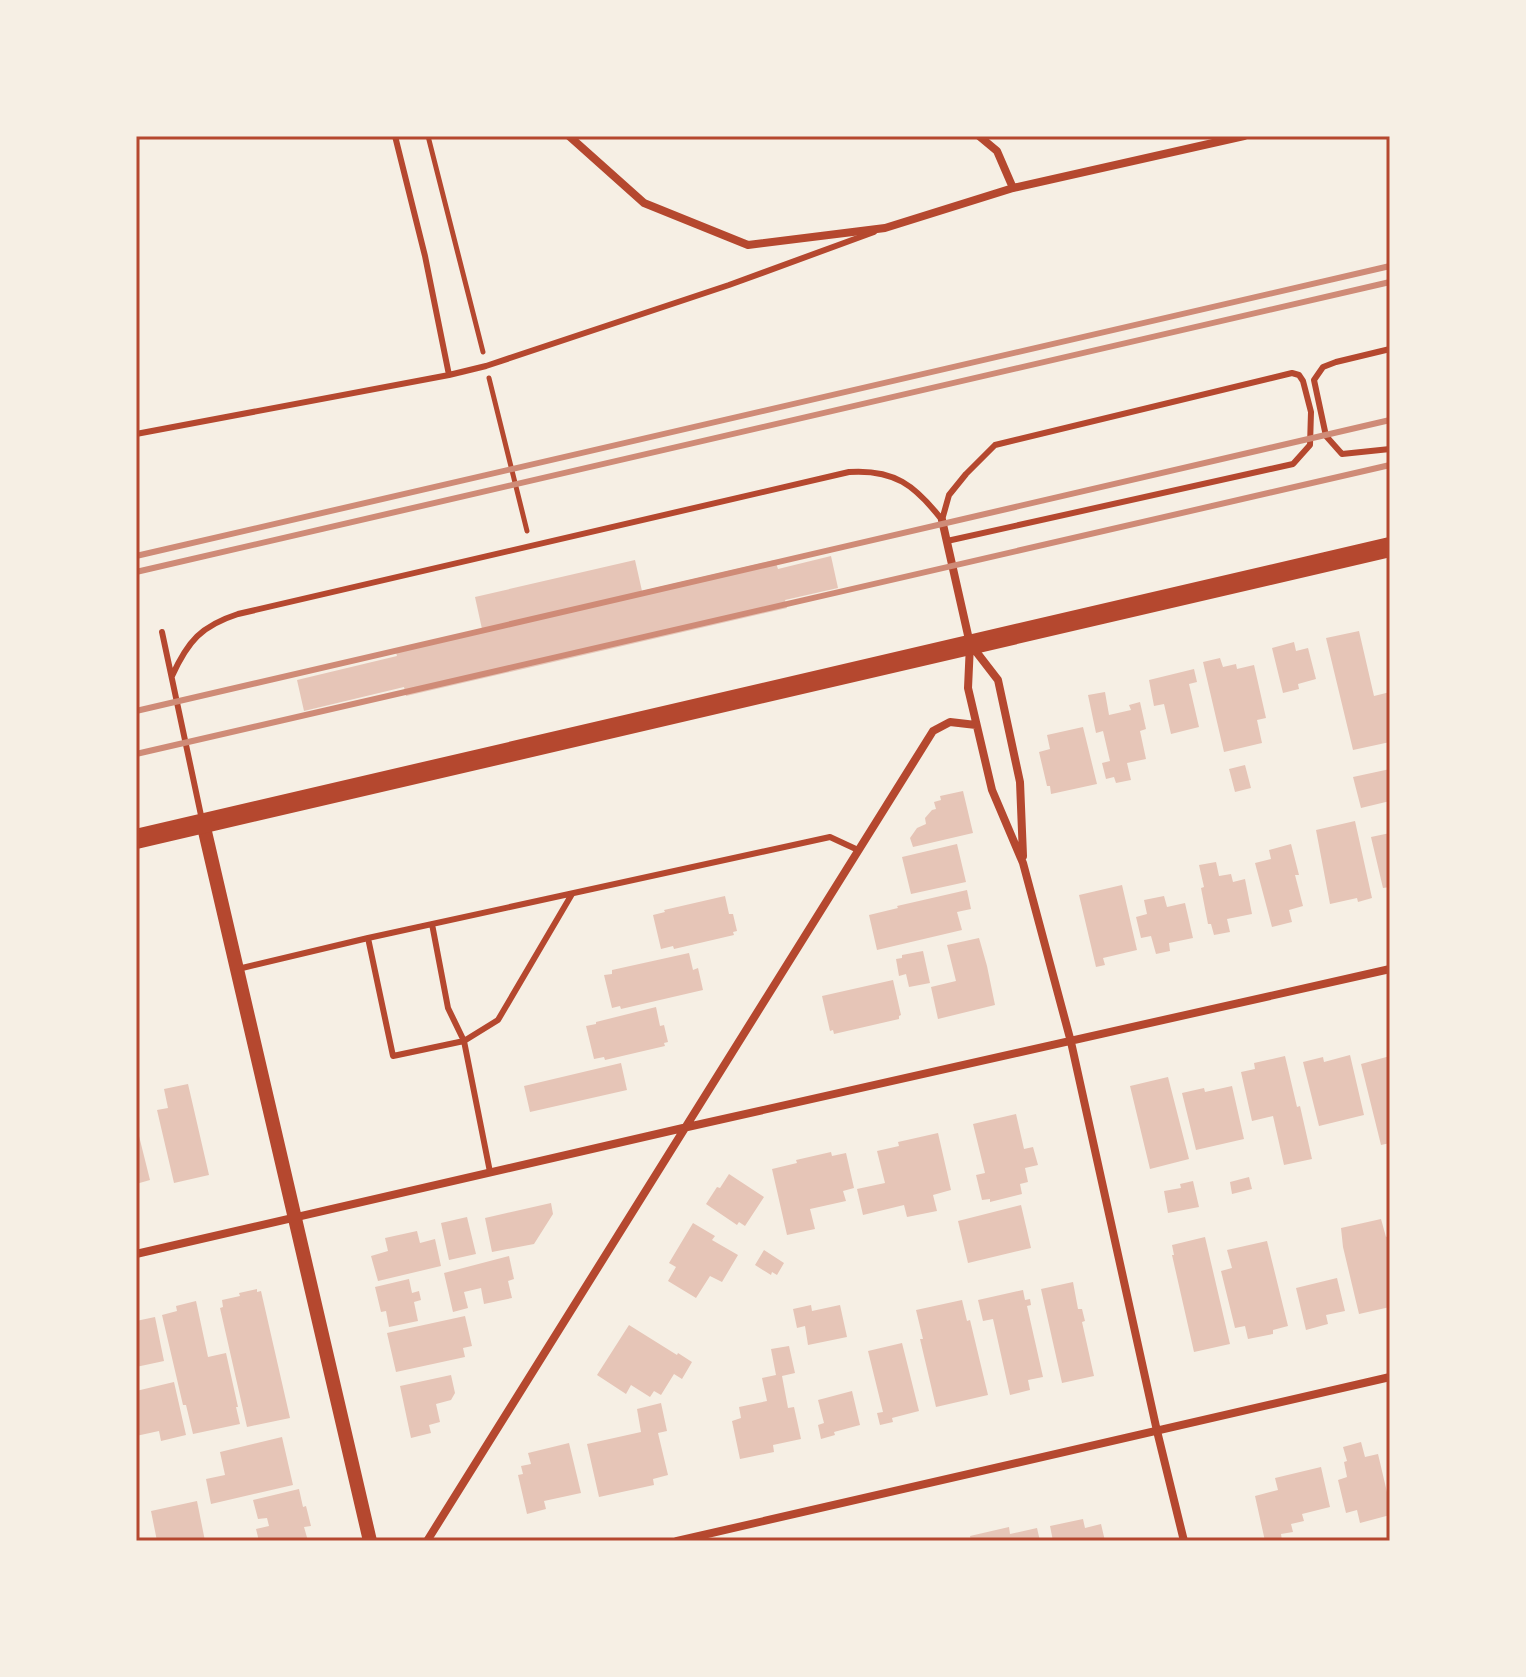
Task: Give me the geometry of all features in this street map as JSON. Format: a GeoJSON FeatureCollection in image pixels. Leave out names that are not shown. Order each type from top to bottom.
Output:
{"type":"FeatureCollection","features":[{"type":"Feature","properties":{"kind":"main road"},"geometry":{"type":"LineString","coordinates":[[136,839],[1390,547]]}},
{"type":"Feature","properties":{"kind":"street"},"geometry":{"type":"LineString","coordinates":[[569,136],[644,203],[748,245],[885,228],[1013,188],[1244,136]]}},
{"type":"Feature","properties":{"kind":"street"},"geometry":{"type":"LineString","coordinates":[[979,136],[997,151],[1013,188]]}},
{"type":"Feature","properties":{"kind":"street"},"geometry":{"type":"LineString","coordinates":[[942,520],[970,644],[968,688],[976,725],[992,790],[1023,863],[1071,1042],[1184,1541]]}},
{"type":"Feature","properties":{"kind":"street"},"geometry":{"type":"LineString","coordinates":[[970,644],[998,680],[1020,782],[1023,863]]}},
{"type":"Feature","properties":{"kind":"street"},"geometry":{"type":"LineString","coordinates":[[427,1541],[933,731],[950,722],[976,725]]}},
{"type":"Feature","properties":{"kind":"street"},"geometry":{"type":"LineString","coordinates":[[203,823],[370,1541]]}},
{"type":"Feature","properties":{"kind":"street"},"geometry":{"type":"LineString","coordinates":[[136,1254],[1390,969]]}},
{"type":"Feature","properties":{"kind":"street"},"geometry":{"type":"LineString","coordinates":[[677,1541],[1390,1377]]}},
{"type":"Feature","properties":{"kind":"lane"},"geometry":{"type":"LineString","coordinates":[[395,136],[425,256],[449,375]]}},
{"type":"Feature","properties":{"kind":"lane"},"geometry":{"type":"LineString","coordinates":[[136,434],[486,366],[729,285],[885,228]]}},
{"type":"Feature","properties":{"kind":"lane"},"geometry":{"type":"LineString","coordinates":[[1390,349],[1323,367],[1314,380],[1326,436],[1342,454],[1390,449]]}},
{"type":"Feature","properties":{"kind":"lane"},"geometry":{"type":"LineString","coordinates":[[942,520],[949,495],[995,445],[1292,373],[1299,375],[1303,381],[1311,412],[1310,445],[1293,464],[947,541]]}},
{"type":"Feature","properties":{"kind":"lane"},"geometry":{"type":"LineString","coordinates":[[172,676],[182,654],[196,637],[216,621],[238,614],[849,472],[869,471],[892,476],[919,493],[942,520]]}},
{"type":"Feature","properties":{"kind":"lane"},"geometry":{"type":"LineString","coordinates":[[162,632],[203,823]]}},
{"type":"Feature","properties":{"kind":"lane"},"geometry":{"type":"LineString","coordinates":[[237,969],[830,837],[858,850]]}},
{"type":"Feature","properties":{"kind":"lane"},"geometry":{"type":"LineString","coordinates":[[368,938],[393,1056],[464,1041],[498,1020],[572,894]]}},
{"type":"Feature","properties":{"kind":"lane"},"geometry":{"type":"LineString","coordinates":[[432,924],[448,1008],[464,1041],[490,1172]]}},
{"type":"Feature","properties":{"kind":"path"},"geometry":{"type":"LineString","coordinates":[[428,136],[526,525],[527,546]]}},
{"type":"Feature","properties":{"kind":"building"},"geometry":{"type":"Polygon","coordinates":[[[831,556],[838,588],[785,600],[787,608],[406,696],[404,687],[304,711],[297,680],[397,656],[395,649],[482,629],[475,597],[635,560],[642,591],[775,560],[778,569],[831,556]]]}},
{"type":"Feature","properties":{"kind":"building"},"geometry":{"type":"Polygon","coordinates":[[[1359,631],[1374,696],[1390,692],[1390,742],[1353,750],[1326,638],[1359,631]]]}},
{"type":"Feature","properties":{"kind":"building"},"geometry":{"type":"Polygon","coordinates":[[[1294,642],[1296,651],[1308,648],[1316,679],[1298,684],[1299,689],[1283,693],[1272,648],[1294,642]]]}},
{"type":"Feature","properties":{"kind":"building"},"geometry":{"type":"Polygon","coordinates":[[[1220,658],[1223,667],[1236,664],[1237,669],[1254,665],[1266,718],[1257,720],[1262,743],[1224,752],[1203,662],[1220,658]]]}},
{"type":"Feature","properties":{"kind":"building"},"geometry":{"type":"Polygon","coordinates":[[[1194,669],[1197,682],[1189,684],[1199,727],[1171,734],[1164,704],[1154,706],[1149,680],[1194,669]]]}},
{"type":"Feature","properties":{"kind":"building"},"geometry":{"type":"Polygon","coordinates":[[[1105,692],[1109,715],[1131,710],[1129,705],[1140,702],[1146,729],[1140,731],[1146,759],[1127,763],[1131,780],[1116,783],[1114,777],[1106,779],[1102,763],[1110,761],[1103,731],[1096,733],[1088,695],[1105,692]]]}},
{"type":"Feature","properties":{"kind":"building"},"geometry":{"type":"Polygon","coordinates":[[[1083,727],[1097,784],[1051,794],[1039,752],[1050,749],[1047,735],[1083,727]]]}},
{"type":"Feature","properties":{"kind":"building"},"geometry":{"type":"Polygon","coordinates":[[[1245,765],[1251,788],[1235,792],[1229,769],[1245,765]]]}},
{"type":"Feature","properties":{"kind":"building"},"geometry":{"type":"Polygon","coordinates":[[[1390,769],[1390,801],[1361,808],[1353,777],[1390,769]]]}},
{"type":"Feature","properties":{"kind":"building"},"geometry":{"type":"Polygon","coordinates":[[[963,791],[973,833],[913,847],[910,838],[917,828],[926,824],[925,818],[936,809],[934,802],[941,800],[940,796],[963,791]]]}},
{"type":"Feature","properties":{"kind":"building"},"geometry":{"type":"Polygon","coordinates":[[[1355,821],[1372,898],[1330,904],[1316,830],[1355,821]]]}},
{"type":"Feature","properties":{"kind":"building"},"geometry":{"type":"Polygon","coordinates":[[[1390,833],[1390,887],[1383,888],[1371,837],[1390,833]]]}},
{"type":"Feature","properties":{"kind":"building"},"geometry":{"type":"Polygon","coordinates":[[[957,844],[966,882],[911,894],[902,857],[957,844]]]}},
{"type":"Feature","properties":{"kind":"building"},"geometry":{"type":"Polygon","coordinates":[[[1291,844],[1303,906],[1289,910],[1292,922],[1272,927],[1255,863],[1271,859],[1269,850],[1291,844]]]}},
{"type":"Feature","properties":{"kind":"building"},"geometry":{"type":"Polygon","coordinates":[[[1216,862],[1219,876],[1231,874],[1233,882],[1245,879],[1252,914],[1227,919],[1230,932],[1214,935],[1211,924],[1208,924],[1199,865],[1216,862]]]}},
{"type":"Feature","properties":{"kind":"building"},"geometry":{"type":"Polygon","coordinates":[[[1122,885],[1137,950],[1103,958],[1105,965],[1096,967],[1079,895],[1122,885]]]}},
{"type":"Feature","properties":{"kind":"building"},"geometry":{"type":"Polygon","coordinates":[[[967,890],[971,909],[957,912],[962,930],[877,950],[869,915],[967,890]]]}},
{"type":"Feature","properties":{"kind":"building"},"geometry":{"type":"Polygon","coordinates":[[[725,896],[737,931],[733,932],[734,935],[674,949],[673,946],[661,949],[653,915],[725,896]]]}},
{"type":"Feature","properties":{"kind":"building"},"geometry":{"type":"Polygon","coordinates":[[[1164,896],[1167,907],[1185,903],[1193,938],[1169,943],[1170,951],[1156,954],[1151,936],[1141,938],[1136,917],[1147,914],[1144,900],[1164,896]]]}},
{"type":"Feature","properties":{"kind":"building"},"geometry":{"type":"Polygon","coordinates":[[[979,938],[995,1005],[938,1019],[931,987],[956,981],[947,945],[979,938]]]}},
{"type":"Feature","properties":{"kind":"building"},"geometry":{"type":"Polygon","coordinates":[[[923,951],[930,983],[909,987],[906,974],[899,976],[896,959],[923,951]]]}},
{"type":"Feature","properties":{"kind":"building"},"geometry":{"type":"Polygon","coordinates":[[[689,953],[693,970],[698,968],[703,990],[621,1009],[620,1006],[612,1008],[604,975],[612,974],[612,970],[689,953]]]}},
{"type":"Feature","properties":{"kind":"building"},"geometry":{"type":"Polygon","coordinates":[[[893,980],[901,1015],[899,1019],[834,1034],[833,1030],[830,1031],[822,996],[893,980]]]}},
{"type":"Feature","properties":{"kind":"building"},"geometry":{"type":"Polygon","coordinates":[[[656,1007],[668,1042],[664,1043],[665,1046],[605,1060],[604,1057],[594,1059],[586,1026],[656,1007]]]}},
{"type":"Feature","properties":{"kind":"building"},"geometry":{"type":"Polygon","coordinates":[[[1350,1055],[1364,1115],[1319,1126],[1303,1062],[1323,1057],[1324,1062],[1350,1055]]]}},
{"type":"Feature","properties":{"kind":"building"},"geometry":{"type":"Polygon","coordinates":[[[1285,1056],[1312,1159],[1284,1165],[1273,1116],[1252,1121],[1241,1072],[1255,1069],[1254,1063],[1285,1056]]]}},
{"type":"Feature","properties":{"kind":"building"},"geometry":{"type":"Polygon","coordinates":[[[1390,1056],[1390,1143],[1381,1145],[1361,1064],[1390,1056]]]}},
{"type":"Feature","properties":{"kind":"building"},"geometry":{"type":"Polygon","coordinates":[[[621,1063],[627,1090],[530,1112],[524,1086],[621,1063]]]}},
{"type":"Feature","properties":{"kind":"building"},"geometry":{"type":"Polygon","coordinates":[[[1168,1077],[1189,1159],[1150,1169],[1130,1086],[1168,1077]]]}},
{"type":"Feature","properties":{"kind":"building"},"geometry":{"type":"Polygon","coordinates":[[[188,1084],[209,1175],[174,1183],[157,1110],[168,1108],[164,1089],[188,1084]]]}},
{"type":"Feature","properties":{"kind":"building"},"geometry":{"type":"Polygon","coordinates":[[[1232,1086],[1244,1139],[1196,1150],[1182,1093],[1232,1086]]]}},
{"type":"Feature","properties":{"kind":"building"},"geometry":{"type":"Polygon","coordinates":[[[1016,1114],[1024,1149],[1033,1147],[1038,1165],[1025,1168],[1028,1182],[1020,1184],[1022,1194],[990,1202],[990,1199],[982,1200],[976,1175],[985,1173],[973,1124],[1016,1114]]]}},
{"type":"Feature","properties":{"kind":"building"},"geometry":{"type":"Polygon","coordinates":[[[136,1124],[150,1180],[136,1184],[136,1124]]]}},
{"type":"Feature","properties":{"kind":"building"},"geometry":{"type":"Polygon","coordinates":[[[938,1133],[951,1190],[933,1195],[937,1211],[907,1217],[904,1205],[863,1215],[857,1189],[885,1183],[877,1151],[899,1146],[898,1142],[938,1133]]]}},
{"type":"Feature","properties":{"kind":"building"},"geometry":{"type":"Polygon","coordinates":[[[831,1152],[832,1156],[846,1153],[854,1188],[843,1191],[846,1201],[810,1209],[815,1229],[787,1235],[772,1169],[831,1152]]]}},
{"type":"Feature","properties":{"kind":"building"},"geometry":{"type":"Polygon","coordinates":[[[729,1174],[764,1197],[745,1226],[739,1222],[737,1225],[706,1204],[729,1174]]]}},
{"type":"Feature","properties":{"kind":"building"},"geometry":{"type":"Polygon","coordinates":[[[1249,1177],[1252,1189],[1232,1194],[1230,1182],[1249,1177]]]}},
{"type":"Feature","properties":{"kind":"building"},"geometry":{"type":"Polygon","coordinates":[[[1193,1181],[1199,1207],[1168,1213],[1164,1191],[1181,1188],[1180,1184],[1193,1181]]]}},
{"type":"Feature","properties":{"kind":"building"},"geometry":{"type":"Polygon","coordinates":[[[551,1203],[553,1214],[534,1244],[492,1252],[485,1218],[551,1203]]]}},
{"type":"Feature","properties":{"kind":"building"},"geometry":{"type":"Polygon","coordinates":[[[1021,1205],[1031,1248],[968,1263],[958,1221],[1021,1205]]]}},
{"type":"Feature","properties":{"kind":"building"},"geometry":{"type":"Polygon","coordinates":[[[467,1217],[476,1254],[449,1260],[441,1223],[467,1217]]]}},
{"type":"Feature","properties":{"kind":"building"},"geometry":{"type":"Polygon","coordinates":[[[1381,1219],[1390,1244],[1390,1307],[1359,1314],[1341,1228],[1381,1219]]]}},
{"type":"Feature","properties":{"kind":"building"},"geometry":{"type":"Polygon","coordinates":[[[693,1223],[715,1236],[712,1240],[738,1255],[722,1282],[710,1276],[696,1298],[668,1281],[676,1267],[669,1263],[693,1223]]]}},
{"type":"Feature","properties":{"kind":"building"},"geometry":{"type":"Polygon","coordinates":[[[417,1231],[420,1243],[435,1239],[441,1266],[378,1281],[371,1256],[388,1251],[385,1238],[417,1231]]]}},
{"type":"Feature","properties":{"kind":"building"},"geometry":{"type":"Polygon","coordinates":[[[1205,1237],[1230,1344],[1194,1352],[1172,1245],[1205,1237]]]}},
{"type":"Feature","properties":{"kind":"building"},"geometry":{"type":"Polygon","coordinates":[[[1267,1241],[1288,1326],[1273,1330],[1273,1334],[1248,1339],[1245,1326],[1235,1328],[1221,1271],[1232,1268],[1227,1250],[1267,1241]]]}},
{"type":"Feature","properties":{"kind":"building"},"geometry":{"type":"Polygon","coordinates":[[[764,1250],[784,1263],[777,1275],[772,1272],[771,1275],[755,1265],[764,1250]]]}},
{"type":"Feature","properties":{"kind":"building"},"geometry":{"type":"Polygon","coordinates":[[[509,1256],[514,1279],[508,1281],[512,1298],[484,1304],[481,1288],[464,1292],[468,1308],[453,1312],[444,1273],[509,1256]]]}},
{"type":"Feature","properties":{"kind":"building"},"geometry":{"type":"Polygon","coordinates":[[[1337,1278],[1345,1311],[1326,1315],[1328,1324],[1306,1330],[1296,1288],[1337,1278]]]}},
{"type":"Feature","properties":{"kind":"building"},"geometry":{"type":"Polygon","coordinates":[[[409,1279],[412,1293],[419,1291],[421,1300],[414,1302],[418,1321],[389,1327],[386,1311],[381,1312],[375,1287],[409,1279]]]}},
{"type":"Feature","properties":{"kind":"building"},"geometry":{"type":"Polygon","coordinates":[[[1073,1282],[1078,1309],[1082,1309],[1085,1321],[1082,1322],[1094,1376],[1062,1383],[1041,1289],[1073,1282]]]}},
{"type":"Feature","properties":{"kind":"building"},"geometry":{"type":"Polygon","coordinates":[[[257,1289],[257,1292],[261,1291],[290,1418],[247,1427],[220,1308],[223,1307],[222,1300],[257,1289]]]}},
{"type":"Feature","properties":{"kind":"building"},"geometry":{"type":"Polygon","coordinates":[[[1023,1290],[1025,1300],[1030,1299],[1031,1305],[1027,1306],[1043,1377],[1028,1380],[1030,1390],[1010,1395],[993,1319],[983,1321],[978,1300],[1023,1290]]]}},
{"type":"Feature","properties":{"kind":"building"},"geometry":{"type":"Polygon","coordinates":[[[962,1300],[967,1321],[970,1320],[988,1395],[936,1407],[916,1310],[962,1300]]]}},
{"type":"Feature","properties":{"kind":"building"},"geometry":{"type":"Polygon","coordinates":[[[196,1301],[208,1357],[226,1353],[240,1424],[193,1434],[162,1315],[177,1311],[176,1306],[196,1301]]]}},
{"type":"Feature","properties":{"kind":"building"},"geometry":{"type":"Polygon","coordinates":[[[811,1305],[812,1311],[840,1305],[847,1337],[808,1345],[805,1326],[797,1328],[793,1309],[811,1305]]]}},
{"type":"Feature","properties":{"kind":"building"},"geometry":{"type":"Polygon","coordinates":[[[465,1316],[472,1346],[463,1348],[465,1357],[396,1372],[387,1333],[465,1316]]]}},
{"type":"Feature","properties":{"kind":"building"},"geometry":{"type":"Polygon","coordinates":[[[155,1317],[164,1361],[136,1367],[136,1321],[155,1317]]]}},
{"type":"Feature","properties":{"kind":"building"},"geometry":{"type":"Polygon","coordinates":[[[629,1325],[692,1362],[682,1379],[674,1374],[661,1395],[654,1391],[650,1397],[631,1385],[626,1394],[597,1375],[629,1325]]]}},
{"type":"Feature","properties":{"kind":"building"},"geometry":{"type":"Polygon","coordinates":[[[902,1343],[919,1411],[892,1418],[893,1422],[880,1425],[877,1413],[883,1412],[868,1351],[902,1343]]]}},
{"type":"Feature","properties":{"kind":"building"},"geometry":{"type":"Polygon","coordinates":[[[789,1346],[795,1373],[782,1376],[788,1408],[794,1407],[801,1439],[773,1445],[774,1452],[740,1459],[732,1421],[741,1418],[739,1407],[767,1401],[762,1378],[776,1375],[771,1349],[789,1346]]]}},
{"type":"Feature","properties":{"kind":"building"},"geometry":{"type":"Polygon","coordinates":[[[451,1375],[455,1393],[451,1400],[436,1404],[440,1422],[429,1425],[431,1433],[411,1438],[400,1386],[451,1375]]]}},
{"type":"Feature","properties":{"kind":"building"},"geometry":{"type":"Polygon","coordinates":[[[174,1382],[186,1435],[161,1441],[159,1431],[136,1436],[136,1391],[174,1382]]]}},
{"type":"Feature","properties":{"kind":"building"},"geometry":{"type":"Polygon","coordinates":[[[852,1391],[860,1425],[821,1439],[818,1425],[824,1423],[818,1400],[852,1391]]]}},
{"type":"Feature","properties":{"kind":"building"},"geometry":{"type":"Polygon","coordinates":[[[661,1403],[667,1431],[658,1433],[668,1475],[653,1479],[654,1485],[599,1497],[587,1444],[641,1432],[637,1409],[661,1403]]]}},
{"type":"Feature","properties":{"kind":"building"},"geometry":{"type":"Polygon","coordinates":[[[282,1437],[293,1485],[211,1504],[206,1479],[225,1475],[220,1452],[282,1437]]]}},
{"type":"Feature","properties":{"kind":"building"},"geometry":{"type":"Polygon","coordinates":[[[1361,1442],[1365,1457],[1378,1454],[1390,1515],[1360,1523],[1357,1510],[1346,1513],[1338,1480],[1347,1477],[1343,1447],[1361,1442]]]}},
{"type":"Feature","properties":{"kind":"building"},"geometry":{"type":"Polygon","coordinates":[[[569,1443],[581,1493],[544,1501],[546,1509],[527,1514],[518,1475],[523,1474],[521,1466],[531,1464],[528,1453],[569,1443]]]}},
{"type":"Feature","properties":{"kind":"building"},"geometry":{"type":"Polygon","coordinates":[[[1321,1467],[1330,1507],[1302,1514],[1304,1521],[1291,1524],[1293,1532],[1281,1534],[1282,1541],[1265,1541],[1255,1496],[1278,1490],[1275,1478],[1321,1467]]]}},
{"type":"Feature","properties":{"kind":"building"},"geometry":{"type":"Polygon","coordinates":[[[299,1489],[311,1526],[304,1527],[308,1541],[259,1541],[256,1529],[269,1526],[267,1518],[258,1519],[253,1500],[299,1489]]]}},
{"type":"Feature","properties":{"kind":"building"},"geometry":{"type":"Polygon","coordinates":[[[197,1501],[205,1541],[157,1541],[151,1511],[197,1501]]]}},
{"type":"Feature","properties":{"kind":"building"},"geometry":{"type":"Polygon","coordinates":[[[1083,1519],[1085,1528],[1101,1524],[1105,1541],[1053,1541],[1050,1526],[1083,1519]]]}},
{"type":"Feature","properties":{"kind":"building"},"geometry":{"type":"Polygon","coordinates":[[[1009,1527],[1010,1534],[1037,1528],[1040,1541],[971,1541],[970,1536],[1009,1527]]]}},
{"type":"Feature","properties":{"kind":"railway"},"geometry":{"type":"LineString","coordinates":[[136,556],[1390,266]]}},
{"type":"Feature","properties":{"kind":"railway"},"geometry":{"type":"LineString","coordinates":[[136,572],[1390,282]]}},
{"type":"Feature","properties":{"kind":"railway"},"geometry":{"type":"LineString","coordinates":[[136,711],[1390,420]]}},
{"type":"Feature","properties":{"kind":"railway"},"geometry":{"type":"LineString","coordinates":[[136,754],[1390,465]]}}]}
